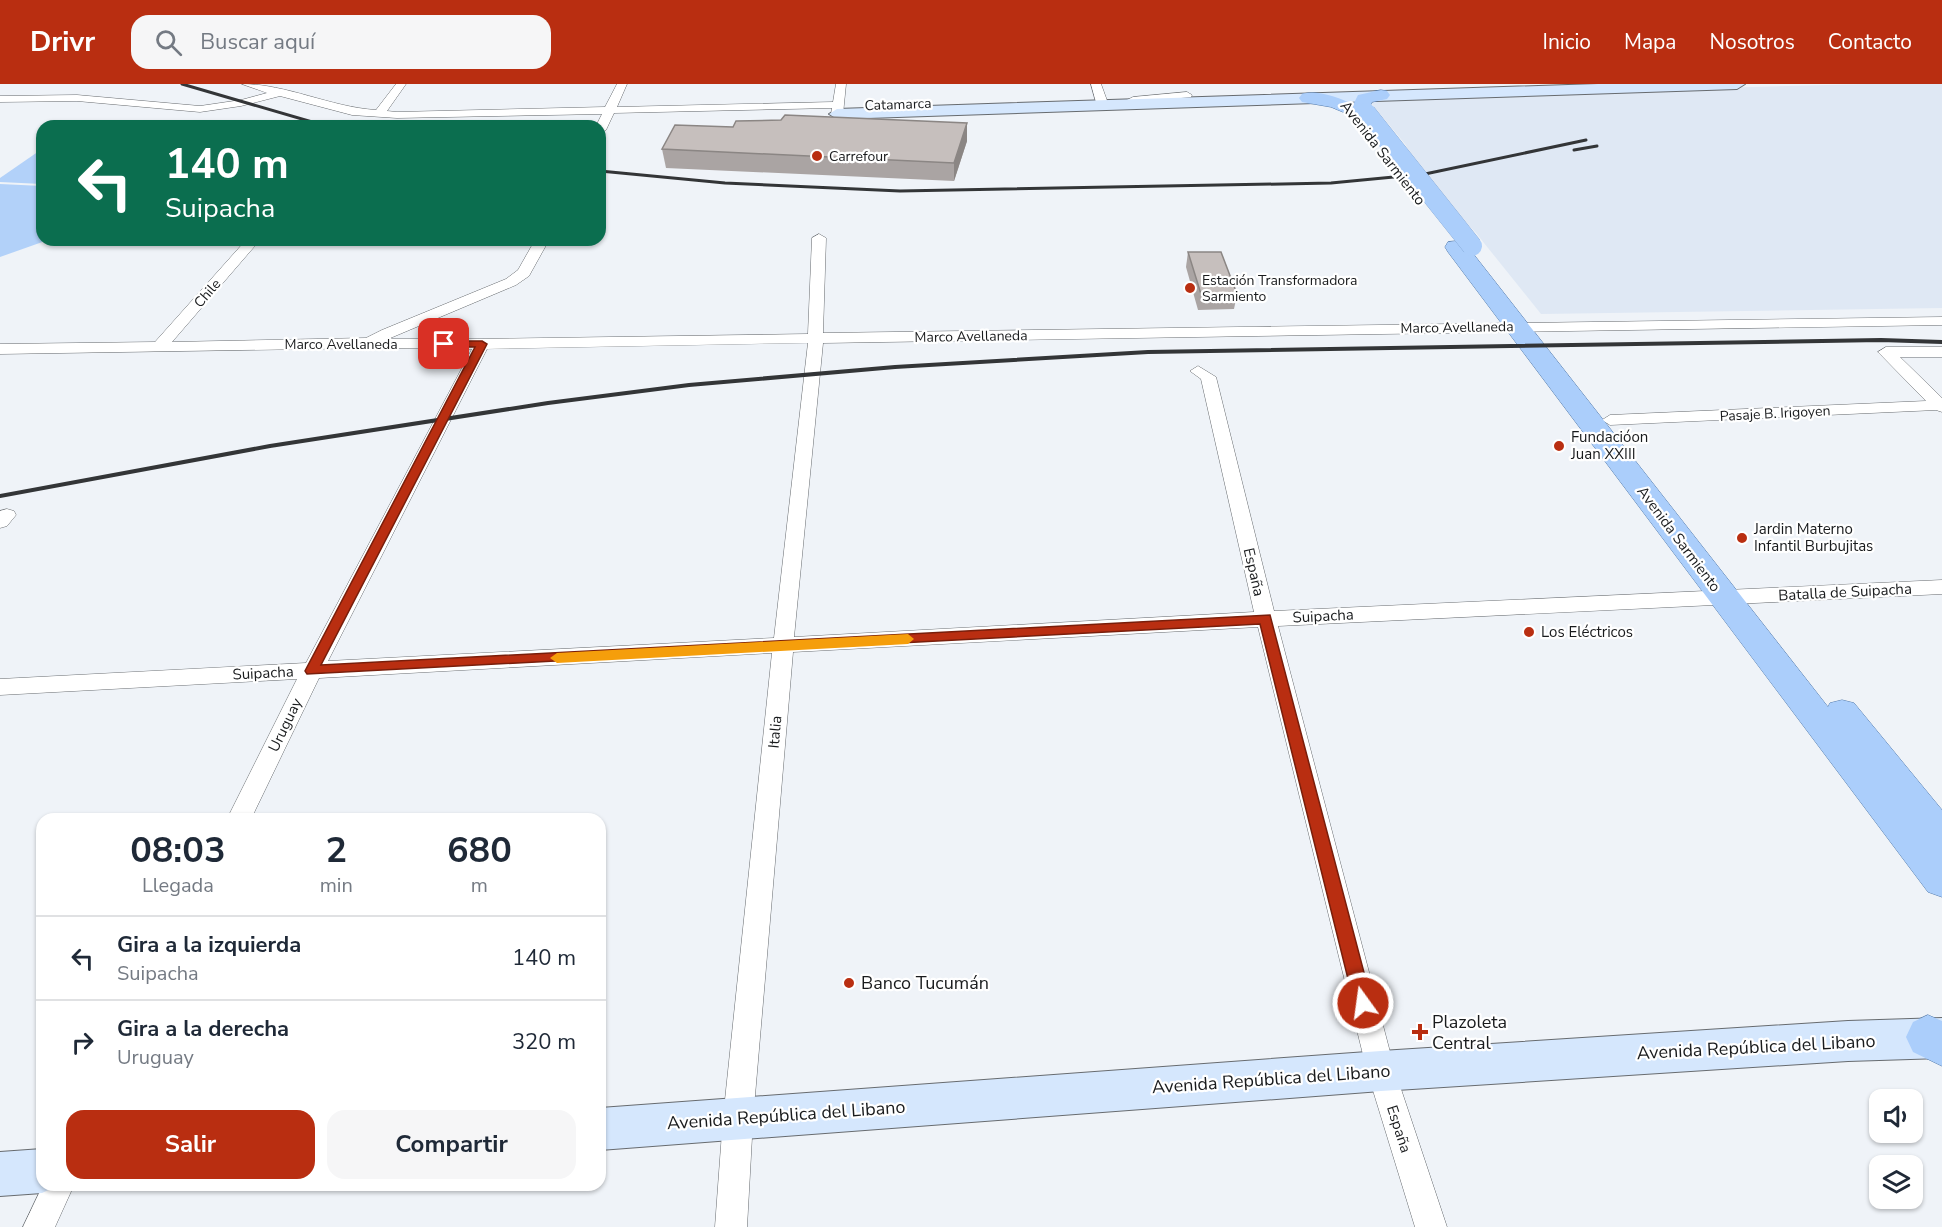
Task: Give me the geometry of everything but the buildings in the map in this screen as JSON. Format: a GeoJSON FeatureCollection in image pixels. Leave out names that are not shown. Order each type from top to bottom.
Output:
{"type":"FeatureCollection","features":[{"type":"Feature","properties":{"kind":"main road","name":"Catamarca"},"geometry":{"type":"LineString","coordinates":[[838,110],[1187,95],[1347,98],[1553,84]]}},
{"type":"Feature","properties":{"kind":"main road"},"geometry":{"type":"LineString","coordinates":[[1308,98],[1336,102],[1347,98],[1362,101],[1381,95],[1576,86],[1737,84]]}},
{"type":"Feature","properties":{"kind":"main road","name":"Catamarca"},"geometry":{"type":"LineString","coordinates":[[1100,98],[1308,98]]}},
{"type":"Feature","properties":{"kind":"main road","name":"Avenida Sarmiento"},"geometry":{"type":"LineString","coordinates":[[1347,98],[1736,598],[1942,838]]}},
{"type":"Feature","properties":{"kind":"main road","name":"Avenida Sarmiento"},"geometry":{"type":"LineString","coordinates":[[1526,326],[1610,420],[1736,598],[1942,880]]}},
{"type":"Feature","properties":{"kind":"main road","name":"Avenida República del Libano"},"geometry":{"type":"LineString","coordinates":[[606,1129],[1381,1071],[1937,1040]]}},
{"type":"Feature","properties":{"kind":"main road"},"geometry":{"type":"LineString","coordinates":[[0,1174],[36,1171]]}},
{"type":"Feature","properties":{"kind":"street","name":"Catamarca"},"geometry":{"type":"LineString","coordinates":[[247,84],[352,112],[379,114],[838,110]]}},
{"type":"Feature","properties":{"kind":"street"},"geometry":{"type":"LineString","coordinates":[[379,114],[401,84]]}},
{"type":"Feature","properties":{"kind":"street"},"geometry":{"type":"LineString","coordinates":[[605,120],[622,84]]}},
{"type":"Feature","properties":{"kind":"street"},"geometry":{"type":"LineString","coordinates":[[838,110],[841,84]]}},
{"type":"Feature","properties":{"kind":"street"},"geometry":{"type":"LineString","coordinates":[[0,99],[58,98],[200,109],[241,103],[280,93]]}},
{"type":"Feature","properties":{"kind":"street","name":"Italia"},"geometry":{"type":"LineString","coordinates":[[730,1227],[738,1119],[783,646],[816,339],[814,324],[819,238]]}},
{"type":"Feature","properties":{"kind":"street","name":"Chile"},"geometry":{"type":"LineString","coordinates":[[161,345],[248,246]]}},
{"type":"Feature","properties":{"kind":"street"},"geometry":{"type":"LineString","coordinates":[[370,343],[387,333],[511,282],[524,273],[539,246]]}},
{"type":"Feature","properties":{"kind":"street","name":"Marco Avellaneda"},"geometry":{"type":"LineString","coordinates":[[0,349],[161,345],[482,344],[1942,321]]}},
{"type":"Feature","properties":{"kind":"street","name":"Uruguay"},"geometry":{"type":"LineString","coordinates":[[242,813],[312,671],[482,344]]}},
{"type":"Feature","properties":{"kind":"street"},"geometry":{"type":"LineString","coordinates":[[1941,406],[1886,352],[1942,352]]}},
{"type":"Feature","properties":{"kind":"street","name":"España"},"geometry":{"type":"LineString","coordinates":[[1198,371],[1208,377],[1266,619],[1381,1071],[1431,1227]]}},
{"type":"Feature","properties":{"kind":"street","name":"Pasaje B. Irigoyen"},"geometry":{"type":"LineString","coordinates":[[1610,420],[1941,406]]}},
{"type":"Feature","properties":{"kind":"street","name":"Batalla de Suipacha"},"geometry":{"type":"LineString","coordinates":[[1736,598],[1942,587]]}},
{"type":"Feature","properties":{"kind":"street","name":"Suipacha"},"geometry":{"type":"LineString","coordinates":[[0,687],[1266,619],[1736,598]]}},
{"type":"Feature","properties":{"kind":"street"},"geometry":{"type":"LineString","coordinates":[[39,1227],[56,1191]]}},
{"type":"Feature","properties":{"kind":"shaded area"},"geometry":{"type":"Polygon","coordinates":[[[1942,84],[1942,308],[1541,314],[1476,233],[1429,183],[1405,144],[1371,103],[1379,97],[1942,84]]]}},
{"type":"Feature","properties":{"kind":"shaded area"},"geometry":{"type":"Polygon","coordinates":[[[36,153],[36,184],[0,182],[0,178],[36,153]]]}},
{"type":"Feature","properties":{"kind":"shaded area"},"geometry":{"type":"Polygon","coordinates":[[[0,184],[36,186],[36,244],[0,257],[0,184]]]}},
{"type":"Feature","properties":{"kind":"railway"},"geometry":{"type":"LineString","coordinates":[[182,84],[305,120]]}},
{"type":"Feature","properties":{"kind":"railway"},"geometry":{"type":"LineString","coordinates":[[606,172],[725,183],[900,191],[1331,183],[1425,174],[1586,140]]}},
{"type":"Feature","properties":{"kind":"railway"},"geometry":{"type":"LineString","coordinates":[[1574,150],[1597,146]]}},
{"type":"Feature","properties":{"kind":"railway"},"geometry":{"type":"LineString","coordinates":[[0,496],[270,446],[548,403],[689,385],[895,367],[1148,352],[1881,340],[1942,342]]}},
{"type":"Feature","properties":{"kind":"slow traffic"},"geometry":{"type":"LineString","coordinates":[[557,658],[908,639]]}},
{"type":"Feature","properties":{"kind":"place","name":"Carrefour"},"geometry":{"type":"Point","coordinates":[817,156]}},
{"type":"Feature","properties":{"kind":"place","name":"Estación Transformadora Sarmiento"},"geometry":{"type":"Point","coordinates":[1190,288]}},
{"type":"Feature","properties":{"kind":"place","name":"Fundacióon Juan XXIII"},"geometry":{"type":"Point","coordinates":[1559,446]}},
{"type":"Feature","properties":{"kind":"place","name":"Jardin Materno Infantil Burbujitas"},"geometry":{"type":"Point","coordinates":[1742,538]}},
{"type":"Feature","properties":{"kind":"place","name":"Los Eléctricos"},"geometry":{"type":"Point","coordinates":[1529,632]}},
{"type":"Feature","properties":{"kind":"place","name":"Banco Tucumán"},"geometry":{"type":"Point","coordinates":[849,983]}},
{"type":"Feature","properties":{"kind":"place","name":"Plazoleta Central"},"geometry":{"type":"Point","coordinates":[1420,1032]}},
{"type":"Feature","properties":{"kind":"route"},"geometry":{"type":"LineString","coordinates":[[444,344],[482,344],[312,671],[1266,619],[1363,1003]]}}]}
